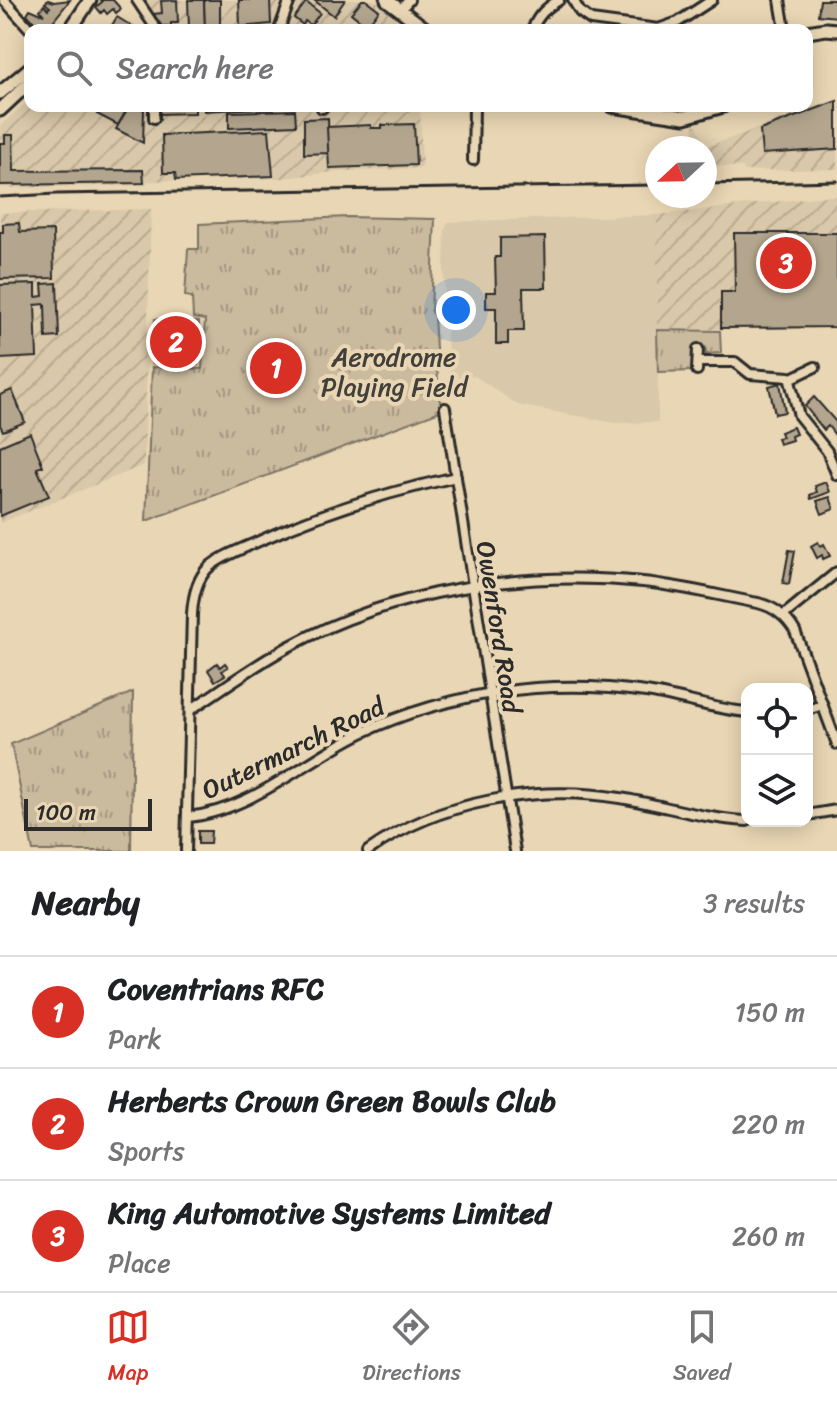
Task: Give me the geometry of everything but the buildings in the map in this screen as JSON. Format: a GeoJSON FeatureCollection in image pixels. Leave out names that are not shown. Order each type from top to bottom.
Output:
{"type":"FeatureCollection","features":[{"type":"Feature","properties":{"kind":"street"},"geometry":{"type":"LineString","coordinates":[[4,0],[26,24]]}},
{"type":"Feature","properties":{"kind":"street"},"geometry":{"type":"LineString","coordinates":[[74,24],[90,0]]}},
{"type":"Feature","properties":{"kind":"street"},"geometry":{"type":"LineString","coordinates":[[137,0],[153,24]]}},
{"type":"Feature","properties":{"kind":"street"},"geometry":{"type":"LineString","coordinates":[[282,24],[290,0]]}},
{"type":"Feature","properties":{"kind":"street"},"geometry":{"type":"LineString","coordinates":[[387,0],[404,5],[421,24]]}},
{"type":"Feature","properties":{"kind":"street"},"geometry":{"type":"LineString","coordinates":[[534,24],[546,7],[559,0]]}},
{"type":"Feature","properties":{"kind":"street"},"geometry":{"type":"LineString","coordinates":[[573,0],[586,17],[599,24]]}},
{"type":"Feature","properties":{"kind":"street"},"geometry":{"type":"LineString","coordinates":[[682,24],[712,0]]}},
{"type":"Feature","properties":{"kind":"street"},"geometry":{"type":"LineString","coordinates":[[780,0],[784,24]]}},
{"type":"Feature","properties":{"kind":"street"},"geometry":{"type":"LineString","coordinates":[[813,31],[837,30]]}},
{"type":"Feature","properties":{"kind":"street"},"geometry":{"type":"LineString","coordinates":[[0,93],[24,73]]}},
{"type":"Feature","properties":{"kind":"street"},"geometry":{"type":"LineString","coordinates":[[0,110],[24,88]]}},
{"type":"Feature","properties":{"kind":"street"},"geometry":{"type":"LineString","coordinates":[[154,112],[154,118]]}},
{"type":"Feature","properties":{"kind":"street"},"geometry":{"type":"LineString","coordinates":[[473,160],[474,112]]}},
{"type":"Feature","properties":{"kind":"street"},"geometry":{"type":"LineString","coordinates":[[652,112],[685,117],[702,112]]}},
{"type":"Feature","properties":{"kind":"street"},"geometry":{"type":"LineString","coordinates":[[698,349],[698,366],[735,362],[750,374],[784,375],[790,379],[799,416],[827,451],[837,475]]}},
{"type":"Feature","properties":{"kind":"street"},"geometry":{"type":"LineString","coordinates":[[790,379],[815,367]]}},
{"type":"Feature","properties":{"kind":"street","name":"Owenford Road"},"geometry":{"type":"LineString","coordinates":[[445,408],[515,851]]}},
{"type":"Feature","properties":{"kind":"street"},"geometry":{"type":"LineString","coordinates":[[186,851],[192,605],[207,569],[247,546],[343,506],[456,477]]}},
{"type":"Feature","properties":{"kind":"street"},"geometry":{"type":"LineString","coordinates":[[784,615],[837,572]]}},
{"type":"Feature","properties":{"kind":"street"},"geometry":{"type":"LineString","coordinates":[[190,710],[254,667],[319,632],[411,599],[473,587],[536,580],[622,580],[768,605],[784,615],[795,631],[837,744]]}},
{"type":"Feature","properties":{"kind":"street","name":"Outermarch Road"},"geometry":{"type":"LineString","coordinates":[[187,817],[210,814],[243,801],[335,746],[377,726],[433,705],[489,693],[546,686],[604,687],[741,712]]}},
{"type":"Feature","properties":{"kind":"street"},"geometry":{"type":"LineString","coordinates":[[813,708],[823,705]]}},
{"type":"Feature","properties":{"kind":"street"},"geometry":{"type":"LineString","coordinates":[[368,851],[420,823],[458,809],[506,798],[581,793],[644,802],[720,820],[741,821]]}},
{"type":"Feature","properties":{"kind":"street"},"geometry":{"type":"LineString","coordinates":[[813,814],[837,810]]}},
{"type":"Feature","properties":{"kind":"shaded area"},"geometry":{"type":"Polygon","coordinates":[[[143,0],[375,0],[407,24],[156,24],[143,0]]]}},
{"type":"Feature","properties":{"kind":"shaded area"},"geometry":{"type":"Polygon","coordinates":[[[837,99],[837,169],[744,171],[743,167],[717,166],[717,143],[802,112],[813,112],[813,108],[837,99]]]}},
{"type":"Feature","properties":{"kind":"shaded area"},"geometry":{"type":"Polygon","coordinates":[[[24,104],[24,112],[420,112],[422,168],[333,172],[284,178],[147,181],[147,185],[0,188],[0,126],[24,104]]]}},
{"type":"Feature","properties":{"kind":"shaded area"},"geometry":{"type":"Polygon","coordinates":[[[694,125],[697,125],[702,136],[694,136],[694,125]]]}},
{"type":"Feature","properties":{"kind":"shaded area"},"geometry":{"type":"Polygon","coordinates":[[[837,196],[837,328],[657,330],[657,215],[837,196]]]}},
{"type":"Feature","properties":{"kind":"shaded area"},"geometry":{"type":"Polygon","coordinates":[[[151,209],[144,465],[0,523],[0,213],[151,209]]]}},
{"type":"Feature","properties":{"kind":"shaded area"},"geometry":{"type":"Polygon","coordinates":[[[657,215],[658,422],[616,423],[518,405],[475,376],[449,378],[444,273],[448,222],[657,215]]]}},
{"type":"Feature","properties":{"kind":"green space","name":"Aerodrome Playing Field"},"geometry":{"type":"Polygon","coordinates":[[[348,217],[435,219],[431,312],[434,316],[439,398],[443,410],[146,521],[152,367],[202,369],[205,320],[193,318],[192,297],[185,296],[188,249],[199,249],[199,224],[348,217]]]}},
{"type":"Feature","properties":{"kind":"green space"},"geometry":{"type":"Polygon","coordinates":[[[155,319],[199,322],[198,365],[153,363],[155,319]]]}},
{"type":"Feature","properties":{"kind":"green space"},"geometry":{"type":"Polygon","coordinates":[[[657,330],[720,331],[721,353],[706,354],[705,347],[694,347],[694,371],[658,372],[657,330]]]}},
{"type":"Feature","properties":{"kind":"green space"},"geometry":{"type":"Polygon","coordinates":[[[133,692],[131,851],[33,851],[11,744],[133,692]]]}},
{"type":"Feature","properties":{"kind":"railway"},"geometry":{"type":"LineString","coordinates":[[717,184],[837,181]]}},
{"type":"Feature","properties":{"kind":"railway"},"geometry":{"type":"LineString","coordinates":[[0,197],[645,185]]}},
{"type":"Feature","properties":{"kind":"place","name":"King Automotive Systems Limited"},"geometry":{"type":"Point","coordinates":[786,263]}},
{"type":"Feature","properties":{"kind":"place","name":"Herberts Crown Green Bowls Club"},"geometry":{"type":"Point","coordinates":[176,342]}},
{"type":"Feature","properties":{"kind":"place","name":"Coventrians RFC"},"geometry":{"type":"Point","coordinates":[276,368]}}]}
